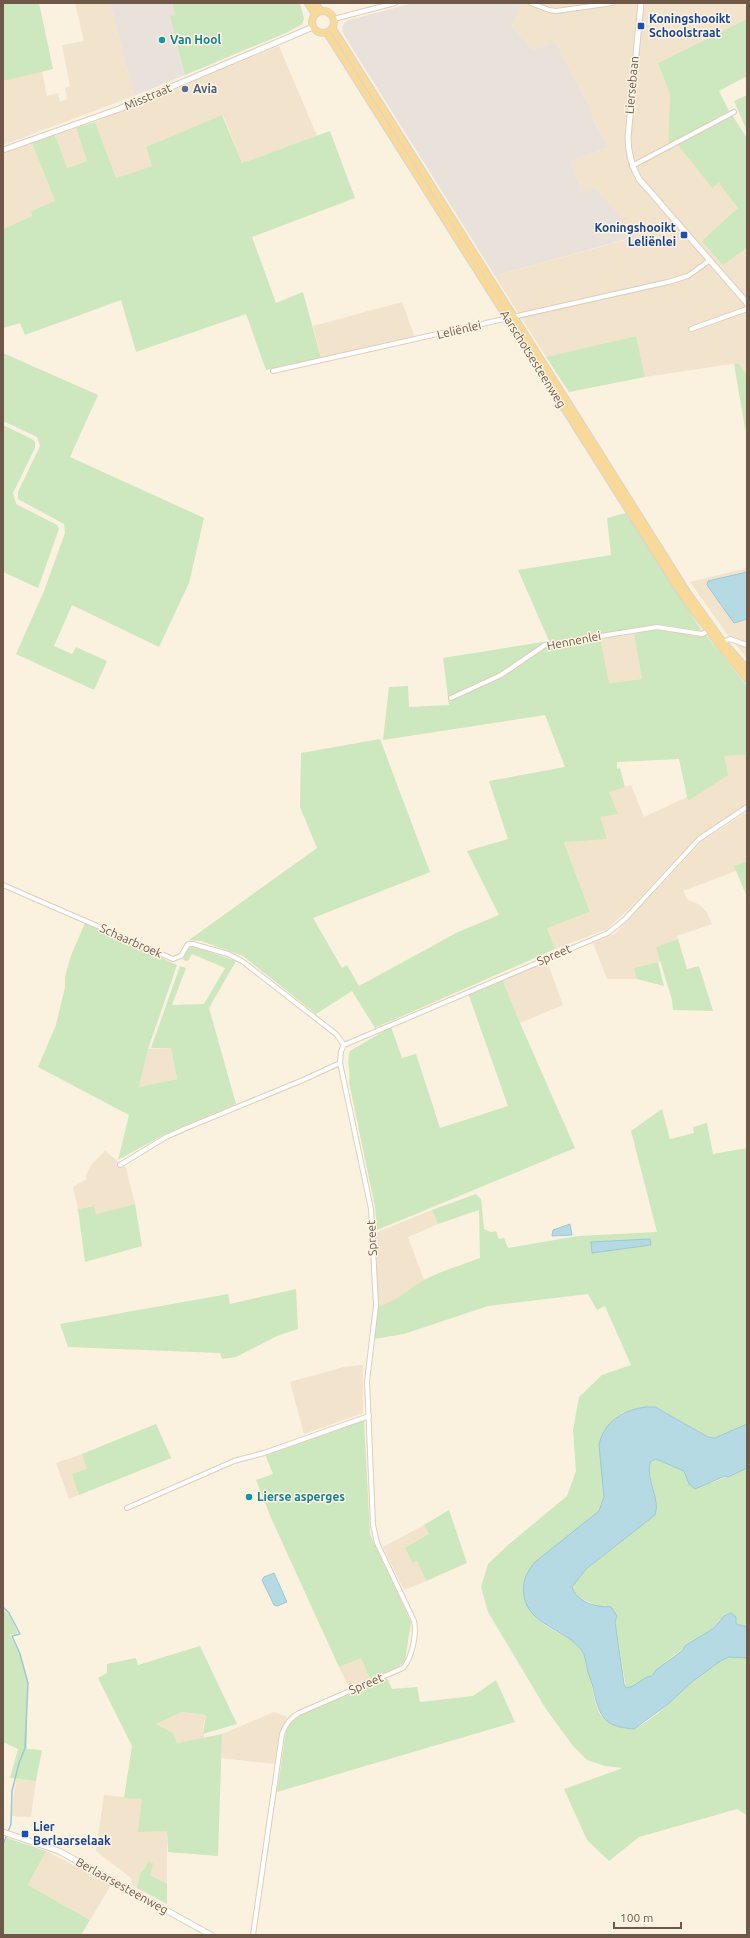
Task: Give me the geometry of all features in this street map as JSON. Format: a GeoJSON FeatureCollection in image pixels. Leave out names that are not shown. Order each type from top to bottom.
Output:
{"type":"FeatureCollection","features":[{"type":"Feature","properties":{"kind":"main road"},"geometry":{"type":"LineString","coordinates":[[308,3],[318,13],[329,13],[334,19],[333,29],[327,33],[320,34],[313,27],[312,20],[318,13]]}},
{"type":"Feature","properties":{"kind":"main road"},"geometry":{"type":"LineString","coordinates":[[315,3],[318,13]]}},
{"type":"Feature","properties":{"kind":"main road","name":"Aarschotsesteenweg"},"geometry":{"type":"LineString","coordinates":[[333,29],[661,562],[708,631],[747,679]]}},
{"type":"Feature","properties":{"kind":"main road","name":"Aarschotsesteenweg"},"geometry":{"type":"LineString","coordinates":[[327,33],[687,592],[723,642],[747,669]]}},
{"type":"Feature","properties":{"kind":"street"},"geometry":{"type":"LineString","coordinates":[[334,19],[395,3]]}},
{"type":"Feature","properties":{"kind":"street"},"geometry":{"type":"LineString","coordinates":[[531,3],[556,11],[613,3]]}},
{"type":"Feature","properties":{"kind":"street","name":"Liersebaan"},"geometry":{"type":"LineString","coordinates":[[641,3],[628,138],[628,150],[632,166],[639,179],[747,303]]}},
{"type":"Feature","properties":{"kind":"street","name":"Misstraat"},"geometry":{"type":"LineString","coordinates":[[3,150],[119,109],[313,27]]}},
{"type":"Feature","properties":{"kind":"street"},"geometry":{"type":"LineString","coordinates":[[632,166],[734,112]]}},
{"type":"Feature","properties":{"kind":"street","name":"Leliënlei"},"geometry":{"type":"LineString","coordinates":[[273,371],[511,319],[678,280],[691,274],[710,260]]}},
{"type":"Feature","properties":{"kind":"street"},"geometry":{"type":"LineString","coordinates":[[691,329],[747,309]]}},
{"type":"Feature","properties":{"kind":"street","name":"Hennenlei"},"geometry":{"type":"LineString","coordinates":[[451,698],[501,675],[545,645],[657,627],[702,634],[708,631]]}},
{"type":"Feature","properties":{"kind":"street"},"geometry":{"type":"LineString","coordinates":[[723,642],[730,639],[747,645]]}},
{"type":"Feature","properties":{"kind":"street","name":"Spreet"},"geometry":{"type":"LineString","coordinates":[[253,1935],[282,1734],[286,1725],[292,1717],[299,1713],[403,1668],[408,1660],[415,1628],[414,1621],[374,1535],[367,1372],[376,1306],[371,1209],[340,1063],[341,1051],[344,1045],[608,933],[626,919],[699,839],[747,807]]}},
{"type":"Feature","properties":{"kind":"street","name":"Schaarbroek"},"geometry":{"type":"LineString","coordinates":[[3,885],[173,959],[180,956],[188,944],[193,944],[236,957],[254,969],[336,1034],[344,1045]]}},
{"type":"Feature","properties":{"kind":"street"},"geometry":{"type":"LineString","coordinates":[[120,1165],[146,1148],[184,1128],[303,1080],[340,1063]]}},
{"type":"Feature","properties":{"kind":"street"},"geometry":{"type":"LineString","coordinates":[[127,1508],[234,1461],[264,1453],[369,1416]]}},
{"type":"Feature","properties":{"kind":"street","name":"Berlaarsesteenweg"},"geometry":{"type":"LineString","coordinates":[[5,1832],[60,1851],[211,1935]]}},
{"type":"Feature","properties":{"kind":"shaded area"},"geometry":{"type":"Polygon","coordinates":[[[75,3],[110,3],[134,96],[3,145],[3,81],[42,71],[47,96],[58,93],[60,102],[67,99],[65,88],[70,86],[62,45],[84,41],[75,3]]]}},
{"type":"Feature","properties":{"kind":"shaded area"},"geometry":{"type":"Polygon","coordinates":[[[110,3],[172,3],[175,15],[171,16],[185,75],[134,96],[110,3]]]}},
{"type":"Feature","properties":{"kind":"shaded area"},"geometry":{"type":"Polygon","coordinates":[[[413,3],[521,3],[512,26],[533,50],[555,41],[589,106],[594,122],[609,147],[571,161],[582,193],[596,189],[637,236],[495,276],[344,35],[342,27],[346,21],[413,3]]]}},
{"type":"Feature","properties":{"kind":"shaded area"},"geometry":{"type":"Polygon","coordinates":[[[521,3],[744,3],[747,10],[747,19],[658,63],[670,94],[668,145],[675,141],[712,188],[719,183],[739,208],[723,265],[747,248],[747,375],[738,363],[645,377],[636,336],[546,357],[495,276],[632,238],[582,193],[571,161],[609,147],[594,122],[589,106],[555,41],[533,50],[512,26],[521,3]]]}},
{"type":"Feature","properties":{"kind":"shaded area"},"geometry":{"type":"Polygon","coordinates":[[[279,46],[317,136],[242,163],[223,115],[146,147],[152,166],[116,178],[95,122],[279,46]]]}},
{"type":"Feature","properties":{"kind":"shaded area"},"geometry":{"type":"Polygon","coordinates":[[[76,128],[87,161],[66,168],[55,135],[76,128]]]}},
{"type":"Feature","properties":{"kind":"shaded area"},"geometry":{"type":"Polygon","coordinates":[[[32,143],[55,201],[31,211],[32,216],[3,229],[3,154],[32,143]]]}},
{"type":"Feature","properties":{"kind":"shaded area"},"geometry":{"type":"Polygon","coordinates":[[[402,302],[415,338],[321,358],[313,326],[402,302]]]}},
{"type":"Feature","properties":{"kind":"shaded area"},"geometry":{"type":"Polygon","coordinates":[[[747,568],[747,658],[727,634],[690,582],[747,568]]]}},
{"type":"Feature","properties":{"kind":"shaded area"},"geometry":{"type":"Polygon","coordinates":[[[634,634],[642,679],[608,683],[600,638],[634,634]]]}},
{"type":"Feature","properties":{"kind":"shaded area"},"geometry":{"type":"Polygon","coordinates":[[[747,755],[747,805],[697,837],[631,907],[607,929],[555,949],[547,928],[590,912],[564,841],[600,817],[617,814],[609,791],[631,785],[644,817],[687,797],[688,801],[723,756],[747,755]]]}},
{"type":"Feature","properties":{"kind":"shaded area"},"geometry":{"type":"Polygon","coordinates":[[[747,812],[747,861],[735,866],[736,871],[683,891],[688,900],[698,904],[706,911],[712,924],[677,936],[678,939],[656,947],[661,961],[634,968],[637,979],[607,979],[593,943],[615,934],[703,840],[747,812]]]}},
{"type":"Feature","properties":{"kind":"shaded area"},"geometry":{"type":"Polygon","coordinates":[[[547,961],[563,1005],[520,1023],[502,979],[547,961]]]}},
{"type":"Feature","properties":{"kind":"shaded area"},"geometry":{"type":"Polygon","coordinates":[[[171,1048],[177,1079],[139,1087],[148,1049],[171,1048]]]}},
{"type":"Feature","properties":{"kind":"shaded area"},"geometry":{"type":"Polygon","coordinates":[[[105,1151],[126,1168],[135,1204],[96,1214],[93,1206],[78,1209],[73,1187],[87,1179],[86,1175],[92,1164],[105,1151]]]}},
{"type":"Feature","properties":{"kind":"shaded area"},"geometry":{"type":"Polygon","coordinates":[[[432,1210],[438,1224],[408,1237],[424,1280],[390,1304],[378,1306],[375,1233],[432,1210]]]}},
{"type":"Feature","properties":{"kind":"shaded area"},"geometry":{"type":"Polygon","coordinates":[[[363,1365],[363,1413],[304,1434],[290,1382],[344,1367],[363,1365]]]}},
{"type":"Feature","properties":{"kind":"shaded area"},"geometry":{"type":"Polygon","coordinates":[[[156,1424],[171,1458],[69,1499],[56,1463],[89,1452],[156,1424]]]}},
{"type":"Feature","properties":{"kind":"shaded area"},"geometry":{"type":"Polygon","coordinates":[[[424,1525],[429,1534],[413,1563],[417,1561],[426,1581],[404,1590],[383,1547],[424,1525]]]}},
{"type":"Feature","properties":{"kind":"shaded area"},"geometry":{"type":"Polygon","coordinates":[[[361,1658],[370,1679],[349,1688],[339,1667],[361,1658]]]}},
{"type":"Feature","properties":{"kind":"shaded area"},"geometry":{"type":"Polygon","coordinates":[[[182,1712],[206,1715],[203,1726],[204,1738],[177,1743],[173,1733],[156,1724],[182,1712]]]}},
{"type":"Feature","properties":{"kind":"shaded area"},"geometry":{"type":"Polygon","coordinates":[[[274,1712],[287,1717],[279,1736],[274,1764],[221,1758],[222,1734],[274,1712]]]}},
{"type":"Feature","properties":{"kind":"shaded area"},"geometry":{"type":"Polygon","coordinates":[[[16,1779],[36,1781],[31,1817],[11,1816],[16,1779]]]}},
{"type":"Feature","properties":{"kind":"shaded area"},"geometry":{"type":"Polygon","coordinates":[[[104,1795],[142,1799],[167,1831],[167,1884],[150,1875],[146,1867],[140,1873],[137,1888],[132,1885],[131,1878],[96,1851],[104,1795]]]}},
{"type":"Feature","properties":{"kind":"shaded area"},"geometry":{"type":"Polygon","coordinates":[[[46,1851],[111,1885],[90,1920],[28,1885],[46,1851]]]}},
{"type":"Feature","properties":{"kind":"green space"},"geometry":{"type":"Polygon","coordinates":[[[3,3],[39,3],[53,69],[3,81],[3,3]]]}},
{"type":"Feature","properties":{"kind":"green space"},"geometry":{"type":"Polygon","coordinates":[[[172,3],[300,3],[304,19],[302,24],[288,32],[185,75],[170,16],[175,15],[172,3]]]}},
{"type":"Feature","properties":{"kind":"green space"},"geometry":{"type":"Polygon","coordinates":[[[747,19],[747,79],[745,77],[719,91],[729,111],[668,145],[670,94],[658,63],[747,19]]]}},
{"type":"Feature","properties":{"kind":"green space"},"geometry":{"type":"Polygon","coordinates":[[[747,95],[747,131],[734,101],[747,95]]]}},
{"type":"Feature","properties":{"kind":"green space"},"geometry":{"type":"Polygon","coordinates":[[[222,115],[242,163],[330,131],[355,198],[252,237],[276,303],[303,292],[321,358],[266,370],[246,314],[136,352],[121,300],[25,335],[20,323],[3,328],[3,229],[32,216],[31,211],[55,201],[32,143],[55,135],[67,168],[87,161],[76,128],[95,122],[116,178],[152,166],[146,147],[222,115]]]}},
{"type":"Feature","properties":{"kind":"green space"},"geometry":{"type":"Polygon","coordinates":[[[732,115],[747,138],[747,248],[723,265],[702,241],[738,208],[719,183],[712,188],[678,145],[732,115]]]}},
{"type":"Feature","properties":{"kind":"green space"},"geometry":{"type":"Polygon","coordinates":[[[636,336],[645,377],[569,392],[546,357],[636,336]]]}},
{"type":"Feature","properties":{"kind":"green space"},"geometry":{"type":"Polygon","coordinates":[[[3,353],[98,395],[70,457],[204,518],[189,583],[159,647],[72,605],[54,646],[72,654],[76,647],[107,661],[94,690],[16,654],[44,591],[65,533],[64,524],[18,499],[18,492],[40,446],[37,437],[3,421],[3,353]]]}},
{"type":"Feature","properties":{"kind":"green space"},"geometry":{"type":"Polygon","coordinates":[[[738,363],[747,375],[747,440],[734,364],[738,363]]]}},
{"type":"Feature","properties":{"kind":"green space"},"geometry":{"type":"Polygon","coordinates":[[[3,425],[32,439],[35,442],[35,448],[13,493],[16,504],[57,525],[59,529],[38,588],[3,572],[3,425]]]}},
{"type":"Feature","properties":{"kind":"green space"},"geometry":{"type":"Polygon","coordinates":[[[626,513],[702,631],[664,625],[652,626],[550,641],[549,645],[600,638],[609,683],[642,679],[634,634],[657,629],[701,637],[706,635],[747,686],[747,755],[724,756],[728,775],[688,801],[679,759],[617,762],[617,769],[620,768],[625,787],[609,792],[618,814],[600,817],[607,839],[564,842],[590,912],[547,928],[555,949],[375,1028],[352,991],[316,1014],[243,956],[201,941],[189,940],[317,848],[300,807],[301,753],[380,739],[430,872],[313,918],[342,968],[347,965],[359,986],[458,932],[499,915],[467,851],[508,839],[489,781],[565,767],[545,715],[383,740],[389,687],[408,686],[409,707],[449,705],[443,658],[549,641],[518,570],[611,555],[607,518],[626,513]]]}},
{"type":"Feature","properties":{"kind":"green space"},"geometry":{"type":"Polygon","coordinates":[[[747,861],[747,897],[734,866],[747,861]]]}},
{"type":"Feature","properties":{"kind":"green space"},"geometry":{"type":"Polygon","coordinates":[[[85,923],[177,965],[148,1049],[139,1087],[177,1079],[171,1048],[151,1048],[180,966],[186,968],[172,1005],[204,1004],[225,968],[192,954],[188,961],[183,960],[186,951],[192,946],[236,961],[209,1008],[236,1104],[165,1134],[118,1160],[129,1115],[38,1067],[56,1025],[70,958],[85,923]]]}},
{"type":"Feature","properties":{"kind":"green space"},"geometry":{"type":"Polygon","coordinates":[[[678,939],[687,969],[699,966],[713,1011],[673,1010],[672,1000],[656,947],[678,939]]]}},
{"type":"Feature","properties":{"kind":"green space"},"geometry":{"type":"Polygon","coordinates":[[[658,962],[664,986],[637,979],[634,968],[658,962]]]}},
{"type":"Feature","properties":{"kind":"green space"},"geometry":{"type":"Polygon","coordinates":[[[502,979],[575,1148],[377,1230],[375,1207],[349,1082],[348,1060],[350,1051],[391,1027],[402,1058],[416,1054],[440,1128],[508,1106],[468,993],[502,979]]]}},
{"type":"Feature","properties":{"kind":"green space"},"geometry":{"type":"Polygon","coordinates":[[[662,1109],[670,1139],[694,1133],[693,1127],[707,1123],[713,1154],[747,1148],[747,1424],[715,1438],[708,1437],[655,1407],[624,1412],[616,1417],[606,1428],[603,1477],[604,1497],[599,1511],[535,1562],[526,1576],[524,1590],[533,1611],[542,1622],[548,1627],[567,1637],[578,1646],[588,1666],[595,1700],[600,1714],[616,1726],[631,1729],[640,1726],[664,1708],[677,1694],[693,1681],[722,1660],[729,1657],[747,1658],[747,1815],[737,1809],[639,1837],[609,1861],[587,1840],[564,1789],[623,1768],[605,1766],[587,1760],[573,1746],[546,1709],[488,1612],[481,1587],[488,1564],[508,1545],[567,1496],[576,1471],[573,1430],[579,1397],[602,1375],[631,1365],[605,1306],[597,1310],[588,1294],[488,1306],[404,1334],[374,1339],[378,1306],[391,1302],[424,1280],[480,1258],[479,1210],[438,1224],[432,1210],[476,1194],[481,1199],[484,1229],[491,1232],[496,1231],[499,1239],[504,1238],[508,1248],[578,1236],[657,1232],[631,1131],[662,1109]]]}},
{"type":"Feature","properties":{"kind":"green space"},"geometry":{"type":"Polygon","coordinates":[[[135,1204],[142,1246],[85,1262],[78,1209],[94,1206],[96,1214],[135,1204]]]}},
{"type":"Feature","properties":{"kind":"green space"},"geometry":{"type":"Polygon","coordinates":[[[296,1289],[298,1329],[277,1336],[236,1357],[222,1359],[220,1353],[68,1347],[60,1324],[228,1294],[230,1304],[296,1289]]]}},
{"type":"Feature","properties":{"kind":"green space"},"geometry":{"type":"Polygon","coordinates":[[[364,1420],[370,1534],[411,1622],[405,1661],[398,1667],[370,1679],[361,1658],[339,1667],[272,1520],[256,1480],[273,1474],[265,1454],[364,1420]]]}},
{"type":"Feature","properties":{"kind":"green space"},"geometry":{"type":"Polygon","coordinates":[[[156,1424],[171,1458],[79,1495],[72,1474],[87,1469],[82,1454],[156,1424]]]}},
{"type":"Feature","properties":{"kind":"green space"},"geometry":{"type":"Polygon","coordinates":[[[656,1459],[684,1471],[689,1480],[711,1483],[747,1468],[747,1627],[736,1624],[736,1617],[731,1613],[721,1619],[713,1628],[667,1660],[646,1680],[633,1687],[626,1688],[615,1621],[617,1616],[605,1605],[600,1607],[575,1596],[572,1587],[586,1569],[655,1515],[656,1503],[650,1476],[650,1462],[656,1459]]]}},
{"type":"Feature","properties":{"kind":"green space"},"geometry":{"type":"Polygon","coordinates":[[[449,1510],[467,1563],[426,1581],[417,1561],[413,1563],[405,1548],[429,1534],[424,1525],[449,1510]]]}},
{"type":"Feature","properties":{"kind":"green space"},"geometry":{"type":"Polygon","coordinates":[[[3,1609],[9,1615],[18,1633],[10,1635],[21,1657],[27,1682],[27,1749],[42,1750],[36,1781],[10,1778],[18,1749],[3,1742],[3,1609]]]}},
{"type":"Feature","properties":{"kind":"green space"},"geometry":{"type":"Polygon","coordinates":[[[200,1646],[237,1724],[203,1734],[206,1715],[182,1712],[156,1724],[173,1733],[177,1743],[222,1734],[218,1856],[168,1852],[167,1831],[138,1832],[142,1799],[124,1798],[132,1746],[98,1678],[107,1673],[107,1664],[136,1658],[138,1665],[200,1646]]]}},
{"type":"Feature","properties":{"kind":"green space"},"geometry":{"type":"Polygon","coordinates":[[[387,1678],[392,1689],[417,1687],[420,1702],[473,1696],[496,1680],[515,1722],[277,1792],[288,1726],[298,1716],[387,1678]]]}},
{"type":"Feature","properties":{"kind":"green space"},"geometry":{"type":"Polygon","coordinates":[[[7,1838],[46,1851],[28,1885],[90,1920],[81,1935],[3,1935],[3,1848],[7,1838]]]}},
{"type":"Feature","properties":{"kind":"green space"},"geometry":{"type":"Polygon","coordinates":[[[148,1862],[153,1863],[150,1875],[167,1884],[167,1904],[137,1888],[140,1873],[146,1867],[148,1862]]]}},
{"type":"Feature","properties":{"kind":"water"},"geometry":{"type":"Polygon","coordinates":[[[747,572],[747,619],[734,623],[707,585],[708,581],[747,572]]]}},
{"type":"Feature","properties":{"kind":"water"},"geometry":{"type":"Polygon","coordinates":[[[570,1224],[572,1235],[552,1236],[553,1230],[570,1224]]]}},
{"type":"Feature","properties":{"kind":"water"},"geometry":{"type":"Polygon","coordinates":[[[650,1239],[651,1245],[592,1253],[591,1242],[650,1239]]]}},
{"type":"Feature","properties":{"kind":"water"},"geometry":{"type":"Polygon","coordinates":[[[646,1407],[655,1407],[708,1437],[715,1438],[747,1424],[747,1468],[728,1477],[725,1476],[695,1489],[689,1484],[684,1471],[656,1459],[650,1462],[650,1476],[656,1503],[655,1515],[586,1569],[572,1587],[582,1600],[590,1604],[611,1607],[617,1616],[615,1622],[624,1684],[626,1688],[652,1676],[656,1670],[683,1650],[685,1646],[714,1628],[724,1616],[731,1613],[736,1617],[736,1624],[747,1627],[747,1658],[729,1657],[722,1660],[693,1681],[668,1704],[634,1729],[616,1726],[605,1720],[596,1701],[582,1651],[567,1637],[541,1621],[533,1614],[527,1606],[524,1596],[524,1582],[529,1570],[535,1562],[599,1511],[604,1497],[599,1445],[605,1429],[622,1414],[646,1407]]]}},
{"type":"Feature","properties":{"kind":"water"},"geometry":{"type":"Polygon","coordinates":[[[274,1573],[287,1602],[277,1606],[274,1605],[262,1580],[264,1577],[274,1573]]]}},
{"type":"Feature","properties":{"kind":"waterway"},"geometry":{"type":"LineString","coordinates":[[3,1607],[9,1613],[20,1634],[12,1636],[20,1654],[28,1683],[25,1748],[19,1763],[12,1791],[11,1824],[3,1845]]}},
{"type":"Feature","properties":{"kind":"place","name":"Koningshooikt Schoolstraat"},"geometry":{"type":"Point","coordinates":[641,26]}},
{"type":"Feature","properties":{"kind":"place","name":"Van Hool"},"geometry":{"type":"Point","coordinates":[162,40]}},
{"type":"Feature","properties":{"kind":"place","name":"Avia"},"geometry":{"type":"Point","coordinates":[185,89]}},
{"type":"Feature","properties":{"kind":"place","name":"Koningshooikt Leliënlei"},"geometry":{"type":"Point","coordinates":[684,235]}},
{"type":"Feature","properties":{"kind":"place","name":"Lierse asperges"},"geometry":{"type":"Point","coordinates":[249,1497]}},
{"type":"Feature","properties":{"kind":"place","name":"Lier Berlaarselaak"},"geometry":{"type":"Point","coordinates":[25,1834]}}]}
